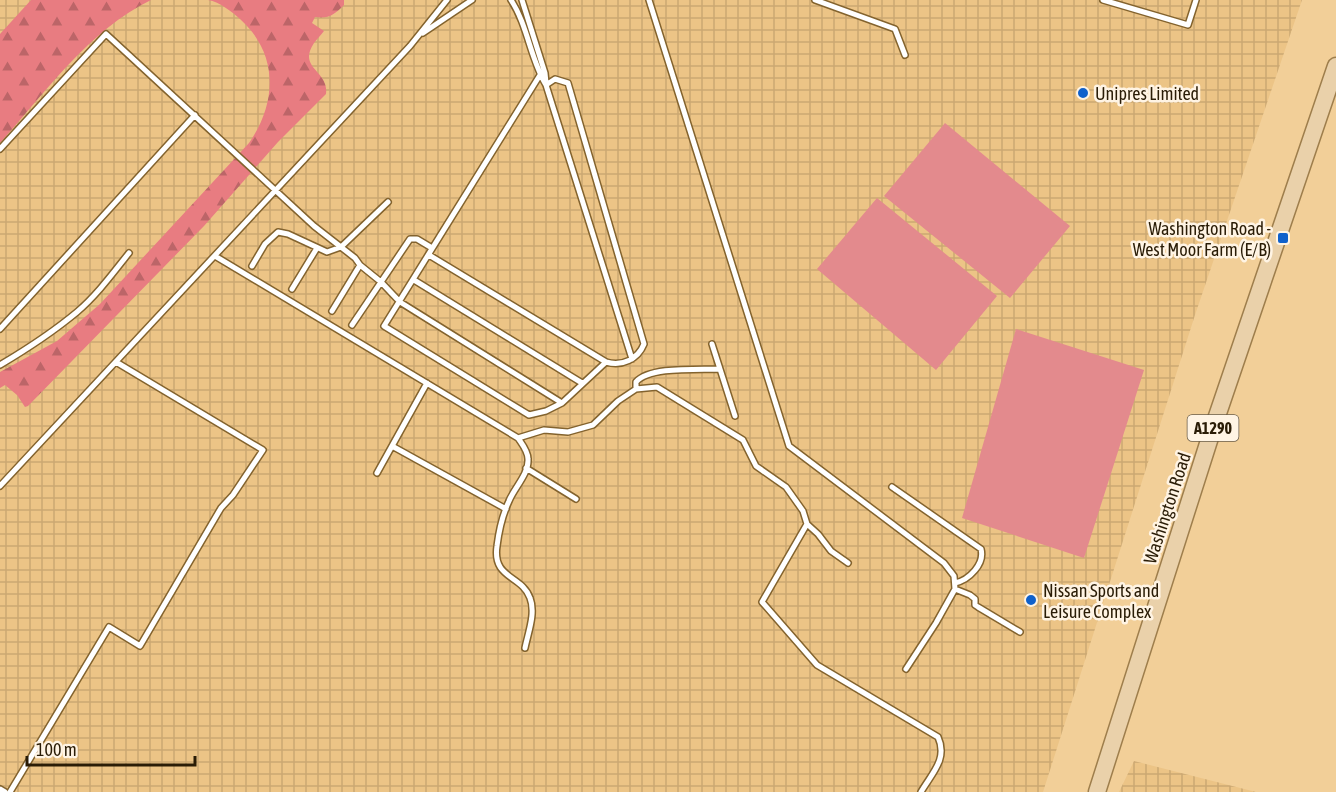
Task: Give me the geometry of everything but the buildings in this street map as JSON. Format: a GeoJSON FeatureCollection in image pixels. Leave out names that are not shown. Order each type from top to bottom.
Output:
{"type":"FeatureCollection","features":[{"type":"Feature","properties":{"kind":"main road","name":"Washington Road"},"geometry":{"type":"LineString","coordinates":[[1097,792],[1213,428],[1336,66]]}},
{"type":"Feature","properties":{"kind":"lane"},"geometry":{"type":"LineString","coordinates":[[0,486],[418,36],[447,0]]}},
{"type":"Feature","properties":{"kind":"lane"},"geometry":{"type":"LineString","coordinates":[[418,36],[472,0]]}},
{"type":"Feature","properties":{"kind":"lane"},"geometry":{"type":"LineString","coordinates":[[511,0],[521,19],[540,75],[546,85]]}},
{"type":"Feature","properties":{"kind":"lane"},"geometry":{"type":"LineString","coordinates":[[522,0],[545,73],[546,85],[632,359]]}},
{"type":"Feature","properties":{"kind":"lane"},"geometry":{"type":"LineString","coordinates":[[649,0],[789,446],[949,566],[955,586],[975,599],[975,605],[978,608],[1020,632]]}},
{"type":"Feature","properties":{"kind":"lane"},"geometry":{"type":"LineString","coordinates":[[815,0],[895,29],[905,55]]}},
{"type":"Feature","properties":{"kind":"lane"},"geometry":{"type":"LineString","coordinates":[[1103,0],[1188,25],[1196,0]]}},
{"type":"Feature","properties":{"kind":"lane"},"geometry":{"type":"LineString","coordinates":[[0,149],[106,34],[314,226],[355,258],[400,302],[562,403]]}},
{"type":"Feature","properties":{"kind":"lane"},"geometry":{"type":"LineString","coordinates":[[540,75],[384,326],[529,415],[546,411],[562,403],[606,362]]}},
{"type":"Feature","properties":{"kind":"lane"},"geometry":{"type":"LineString","coordinates":[[429,255],[606,362],[618,364],[632,359],[641,351],[644,344],[568,83],[555,79],[546,85]]}},
{"type":"Feature","properties":{"kind":"lane"},"geometry":{"type":"LineString","coordinates":[[0,329],[195,115]]}},
{"type":"Feature","properties":{"kind":"lane"},"geometry":{"type":"LineString","coordinates":[[252,266],[265,244],[278,232],[288,234],[327,252],[341,247],[388,202]]}},
{"type":"Feature","properties":{"kind":"lane"},"geometry":{"type":"LineString","coordinates":[[352,325],[410,239],[417,239],[432,248]]}},
{"type":"Feature","properties":{"kind":"lane"},"geometry":{"type":"LineString","coordinates":[[292,289],[317,248]]}},
{"type":"Feature","properties":{"kind":"lane"},"geometry":{"type":"LineString","coordinates":[[0,364],[35,344],[77,311],[129,253]]}},
{"type":"Feature","properties":{"kind":"lane"},"geometry":{"type":"LineString","coordinates":[[215,255],[518,438],[528,459],[500,523],[496,549],[498,566],[524,588],[530,597],[532,617],[525,648]]}},
{"type":"Feature","properties":{"kind":"lane"},"geometry":{"type":"LineString","coordinates":[[333,311],[360,265]]}},
{"type":"Feature","properties":{"kind":"lane"},"geometry":{"type":"LineString","coordinates":[[414,280],[582,383]]}},
{"type":"Feature","properties":{"kind":"lane"},"geometry":{"type":"LineString","coordinates":[[711,344],[735,416]]}},
{"type":"Feature","properties":{"kind":"lane"},"geometry":{"type":"LineString","coordinates":[[10,792],[109,627],[140,646],[221,508],[233,495],[263,450],[116,362]]}},
{"type":"Feature","properties":{"kind":"lane"},"geometry":{"type":"LineString","coordinates":[[636,389],[636,382],[640,377],[651,373],[720,369]]}},
{"type":"Feature","properties":{"kind":"lane"},"geometry":{"type":"LineString","coordinates":[[377,473],[427,383]]}},
{"type":"Feature","properties":{"kind":"lane"},"geometry":{"type":"LineString","coordinates":[[518,438],[544,430],[568,432],[593,425],[618,401],[636,389],[657,387],[742,440],[756,466],[786,487],[803,511],[807,524],[831,551],[848,564]]}},
{"type":"Feature","properties":{"kind":"lane"},"geometry":{"type":"LineString","coordinates":[[392,446],[506,509]]}},
{"type":"Feature","properties":{"kind":"lane"},"geometry":{"type":"LineString","coordinates":[[526,468],[576,499]]}},
{"type":"Feature","properties":{"kind":"lane"},"geometry":{"type":"LineString","coordinates":[[892,487],[981,549],[982,556],[976,569],[968,578],[955,586],[936,623],[906,669]]}},
{"type":"Feature","properties":{"kind":"lane"},"geometry":{"type":"LineString","coordinates":[[807,524],[762,602],[817,665],[938,736],[943,747],[942,758],[921,792]]}},
{"type":"Feature","properties":{"kind":"lane"},"geometry":{"type":"LineString","coordinates":[[0,789],[5,792]]}},
{"type":"Feature","properties":{"kind":"shaded area"},"geometry":{"type":"Polygon","coordinates":[[[0,0],[1302,0],[1195,315],[1043,792],[0,792],[0,0]]]}},
{"type":"Feature","properties":{"kind":"shaded area"},"geometry":{"type":"Polygon","coordinates":[[[945,123],[1070,226],[1010,298],[884,196],[945,123]]]}},
{"type":"Feature","properties":{"kind":"shaded area"},"geometry":{"type":"Polygon","coordinates":[[[877,198],[997,296],[936,370],[817,269],[877,198]]]}},
{"type":"Feature","properties":{"kind":"shaded area"},"geometry":{"type":"Polygon","coordinates":[[[1016,329],[1144,370],[1084,558],[962,518],[1016,329]]]}},
{"type":"Feature","properties":{"kind":"shaded area"},"geometry":{"type":"Polygon","coordinates":[[[1134,761],[1256,792],[1119,792],[1134,761]]]}},
{"type":"Feature","properties":{"kind":"green space"},"geometry":{"type":"Polygon","coordinates":[[[31,0],[151,0],[108,28],[88,45],[0,143],[0,34],[31,0]]]}},
{"type":"Feature","properties":{"kind":"green space"},"geometry":{"type":"Polygon","coordinates":[[[208,0],[344,0],[344,5],[334,14],[328,17],[315,17],[312,23],[324,31],[314,43],[309,59],[326,86],[326,94],[278,142],[204,226],[25,407],[17,395],[5,385],[0,388],[0,372],[57,341],[100,304],[249,143],[258,128],[265,112],[270,79],[262,48],[253,33],[230,10],[208,0]]]}},
{"type":"Feature","properties":{"kind":"place","name":"Unipres Limited"},"geometry":{"type":"Point","coordinates":[1083,93]}},
{"type":"Feature","properties":{"kind":"place","name":"Washington Road - West Moor Farm (E/B)"},"geometry":{"type":"Point","coordinates":[1283,238]}},
{"type":"Feature","properties":{"kind":"place","name":"Nissan Sports and Leisure Complex"},"geometry":{"type":"Point","coordinates":[1031,600]}}]}
